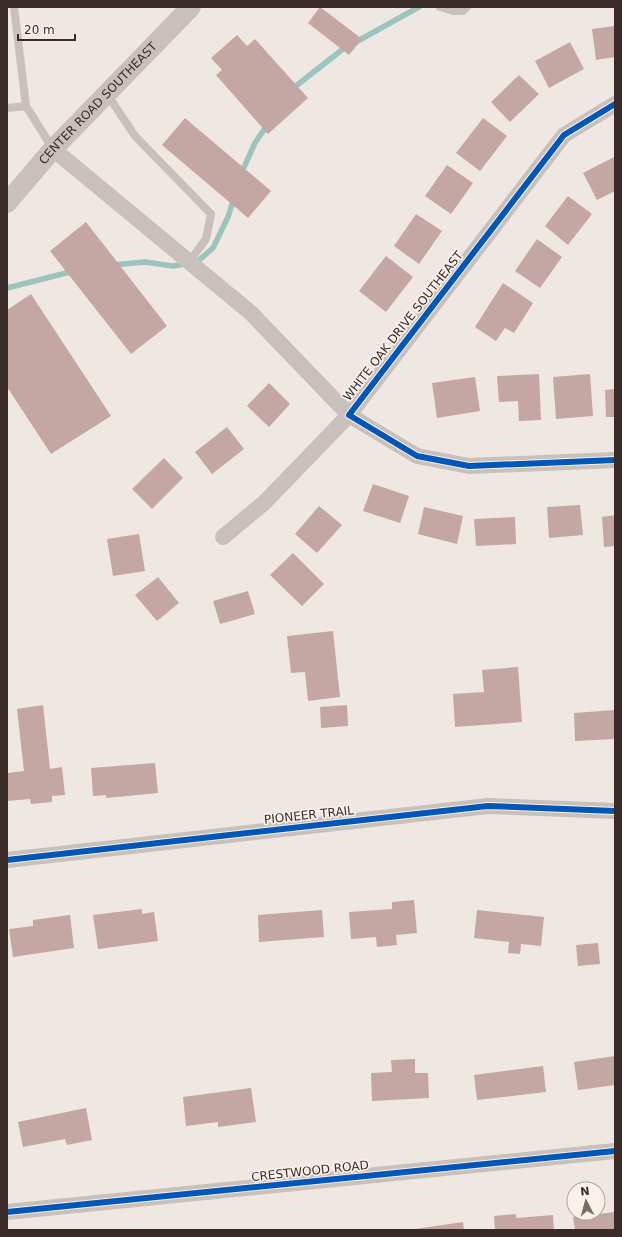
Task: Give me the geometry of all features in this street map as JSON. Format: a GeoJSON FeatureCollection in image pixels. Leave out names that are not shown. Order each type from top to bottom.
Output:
{"type":"FeatureCollection","features":[{"type":"Feature","properties":{"kind":"street","name":"CENTER ROAD SOUTHEAST"},"geometry":{"type":"LineString","coordinates":[[7,203],[53,149],[191,7]]}},
{"type":"Feature","properties":{"kind":"street","name":"WHITE OAK DRIVE SOUTHEAST"},"geometry":{"type":"LineString","coordinates":[[349,415],[564,135],[615,104]]}},
{"type":"Feature","properties":{"kind":"street","name":"WHITE OAK DRIVE SOUTHEAST"},"geometry":{"type":"LineString","coordinates":[[53,149],[251,313],[349,415],[417,456],[469,466],[615,460]]}},
{"type":"Feature","properties":{"kind":"street"},"geometry":{"type":"LineString","coordinates":[[223,537],[266,502],[349,415]]}},
{"type":"Feature","properties":{"kind":"street","name":"PIONEER TRAIL"},"geometry":{"type":"LineString","coordinates":[[7,860],[488,806],[615,811]]}},
{"type":"Feature","properties":{"kind":"street","name":"CRESTWOOD ROAD"},"geometry":{"type":"LineString","coordinates":[[7,1212],[615,1151]]}},
{"type":"Feature","properties":{"kind":"lane"},"geometry":{"type":"LineString","coordinates":[[14,7],[26,106],[53,149]]}},
{"type":"Feature","properties":{"kind":"lane"},"geometry":{"type":"LineString","coordinates":[[440,7],[453,11],[463,11],[467,7]]}},
{"type":"Feature","properties":{"kind":"lane"},"geometry":{"type":"LineString","coordinates":[[107,94],[135,136],[211,214],[206,239],[190,262]]}},
{"type":"Feature","properties":{"kind":"lane"},"geometry":{"type":"LineString","coordinates":[[7,108],[26,106]]}},
{"type":"Feature","properties":{"kind":"building"},"geometry":{"type":"Polygon","coordinates":[[[320,7],[362,39],[349,55],[308,23],[320,7]]]}},
{"type":"Feature","properties":{"kind":"building"},"geometry":{"type":"Polygon","coordinates":[[[615,26],[615,57],[596,60],[592,29],[615,26]]]}},
{"type":"Feature","properties":{"kind":"building"},"geometry":{"type":"Polygon","coordinates":[[[237,35],[247,46],[255,39],[308,98],[268,134],[216,75],[222,70],[211,58],[237,35]]]}},
{"type":"Feature","properties":{"kind":"building"},"geometry":{"type":"Polygon","coordinates":[[[570,42],[584,69],[549,88],[535,61],[570,42]]]}},
{"type":"Feature","properties":{"kind":"building"},"geometry":{"type":"Polygon","coordinates":[[[519,75],[539,94],[510,122],[491,102],[519,75]]]}},
{"type":"Feature","properties":{"kind":"building"},"geometry":{"type":"Polygon","coordinates":[[[185,118],[271,191],[248,218],[162,145],[185,118]]]}},
{"type":"Feature","properties":{"kind":"building"},"geometry":{"type":"Polygon","coordinates":[[[483,118],[507,136],[480,171],[456,153],[483,118]]]}},
{"type":"Feature","properties":{"kind":"building"},"geometry":{"type":"Polygon","coordinates":[[[614,157],[615,191],[597,200],[583,173],[614,157]]]}},
{"type":"Feature","properties":{"kind":"building"},"geometry":{"type":"Polygon","coordinates":[[[447,165],[473,183],[451,214],[425,196],[447,165]]]}},
{"type":"Feature","properties":{"kind":"building"},"geometry":{"type":"Polygon","coordinates":[[[568,196],[592,214],[568,245],[545,226],[568,196]]]}},
{"type":"Feature","properties":{"kind":"building"},"geometry":{"type":"Polygon","coordinates":[[[416,214],[442,231],[419,264],[394,246],[416,214]]]}},
{"type":"Feature","properties":{"kind":"building"},"geometry":{"type":"Polygon","coordinates":[[[86,222],[167,326],[131,354],[50,251],[86,222]]]}},
{"type":"Feature","properties":{"kind":"building"},"geometry":{"type":"Polygon","coordinates":[[[537,239],[562,257],[540,288],[515,271],[537,239]]]}},
{"type":"Feature","properties":{"kind":"building"},"geometry":{"type":"Polygon","coordinates":[[[386,256],[413,277],[386,312],[359,291],[386,256]]]}},
{"type":"Feature","properties":{"kind":"building"},"geometry":{"type":"Polygon","coordinates":[[[503,283],[533,303],[514,333],[505,328],[496,341],[475,327],[503,283]]]}},
{"type":"Feature","properties":{"kind":"building"},"geometry":{"type":"Polygon","coordinates":[[[31,294],[111,416],[51,454],[7,387],[7,310],[31,294]]]}},
{"type":"Feature","properties":{"kind":"building"},"geometry":{"type":"Polygon","coordinates":[[[539,374],[541,420],[519,421],[518,401],[499,402],[497,376],[539,374]]]}},
{"type":"Feature","properties":{"kind":"building"},"geometry":{"type":"Polygon","coordinates":[[[590,374],[593,416],[556,419],[553,377],[590,374]]]}},
{"type":"Feature","properties":{"kind":"building"},"geometry":{"type":"Polygon","coordinates":[[[475,377],[480,411],[437,418],[432,383],[475,377]]]}},
{"type":"Feature","properties":{"kind":"building"},"geometry":{"type":"Polygon","coordinates":[[[269,383],[290,404],[269,427],[247,406],[269,383]]]}},
{"type":"Feature","properties":{"kind":"building"},"geometry":{"type":"Polygon","coordinates":[[[615,389],[615,417],[606,417],[605,390],[615,389]]]}},
{"type":"Feature","properties":{"kind":"building"},"geometry":{"type":"Polygon","coordinates":[[[227,427],[244,449],[212,474],[195,452],[227,427]]]}},
{"type":"Feature","properties":{"kind":"building"},"geometry":{"type":"Polygon","coordinates":[[[164,458],[183,478],[152,509],[132,489],[164,458]]]}},
{"type":"Feature","properties":{"kind":"building"},"geometry":{"type":"Polygon","coordinates":[[[373,484],[409,496],[400,523],[363,511],[373,484]]]}},
{"type":"Feature","properties":{"kind":"building"},"geometry":{"type":"Polygon","coordinates":[[[580,505],[583,535],[549,538],[547,507],[580,505]]]}},
{"type":"Feature","properties":{"kind":"building"},"geometry":{"type":"Polygon","coordinates":[[[319,506],[342,525],[317,553],[295,534],[319,506]]]}},
{"type":"Feature","properties":{"kind":"building"},"geometry":{"type":"Polygon","coordinates":[[[424,507],[463,516],[457,544],[418,534],[424,507]]]}},
{"type":"Feature","properties":{"kind":"building"},"geometry":{"type":"Polygon","coordinates":[[[615,515],[615,546],[604,547],[602,517],[615,515]]]}},
{"type":"Feature","properties":{"kind":"building"},"geometry":{"type":"Polygon","coordinates":[[[515,517],[516,544],[476,546],[474,519],[515,517]]]}},
{"type":"Feature","properties":{"kind":"building"},"geometry":{"type":"Polygon","coordinates":[[[139,534],[145,571],[113,576],[107,539],[139,534]]]}},
{"type":"Feature","properties":{"kind":"building"},"geometry":{"type":"Polygon","coordinates":[[[293,553],[324,584],[302,606],[270,575],[293,553]]]}},
{"type":"Feature","properties":{"kind":"building"},"geometry":{"type":"Polygon","coordinates":[[[158,577],[179,603],[157,621],[135,595],[158,577]]]}},
{"type":"Feature","properties":{"kind":"building"},"geometry":{"type":"Polygon","coordinates":[[[248,591],[255,614],[220,624],[213,601],[248,591]]]}},
{"type":"Feature","properties":{"kind":"building"},"geometry":{"type":"Polygon","coordinates":[[[333,631],[340,697],[308,701],[305,672],[291,673],[287,636],[333,631]]]}},
{"type":"Feature","properties":{"kind":"building"},"geometry":{"type":"Polygon","coordinates":[[[518,667],[522,722],[455,727],[453,694],[484,692],[482,670],[518,667]]]}},
{"type":"Feature","properties":{"kind":"building"},"geometry":{"type":"Polygon","coordinates":[[[43,705],[50,769],[62,767],[65,795],[52,796],[52,802],[31,804],[30,799],[7,801],[7,773],[24,771],[17,709],[43,705]]]}},
{"type":"Feature","properties":{"kind":"building"},"geometry":{"type":"Polygon","coordinates":[[[347,705],[348,726],[321,728],[320,707],[347,705]]]}},
{"type":"Feature","properties":{"kind":"building"},"geometry":{"type":"Polygon","coordinates":[[[615,710],[615,739],[575,741],[574,713],[615,710]]]}},
{"type":"Feature","properties":{"kind":"building"},"geometry":{"type":"Polygon","coordinates":[[[155,763],[158,793],[106,798],[106,795],[93,796],[91,768],[155,763]]]}},
{"type":"Feature","properties":{"kind":"building"},"geometry":{"type":"Polygon","coordinates":[[[414,900],[417,933],[396,935],[397,945],[377,947],[376,937],[351,939],[349,912],[392,909],[392,902],[414,900]]]}},
{"type":"Feature","properties":{"kind":"building"},"geometry":{"type":"Polygon","coordinates":[[[142,909],[142,914],[154,912],[158,941],[98,949],[93,915],[142,909]]]}},
{"type":"Feature","properties":{"kind":"building"},"geometry":{"type":"Polygon","coordinates":[[[322,910],[324,937],[259,942],[258,915],[322,910]]]}},
{"type":"Feature","properties":{"kind":"building"},"geometry":{"type":"Polygon","coordinates":[[[477,910],[544,917],[541,946],[521,944],[520,954],[508,953],[509,942],[474,938],[477,910]]]}},
{"type":"Feature","properties":{"kind":"building"},"geometry":{"type":"Polygon","coordinates":[[[70,915],[74,948],[13,957],[9,929],[33,926],[33,920],[70,915]]]}},
{"type":"Feature","properties":{"kind":"building"},"geometry":{"type":"Polygon","coordinates":[[[598,943],[600,964],[578,966],[576,945],[598,943]]]}},
{"type":"Feature","properties":{"kind":"building"},"geometry":{"type":"Polygon","coordinates":[[[615,1056],[615,1085],[578,1090],[574,1062],[615,1056]]]}},
{"type":"Feature","properties":{"kind":"building"},"geometry":{"type":"Polygon","coordinates":[[[415,1059],[415,1073],[428,1073],[429,1098],[372,1101],[371,1073],[392,1072],[391,1060],[415,1059]]]}},
{"type":"Feature","properties":{"kind":"building"},"geometry":{"type":"Polygon","coordinates":[[[543,1066],[546,1092],[477,1100],[474,1075],[543,1066]]]}},
{"type":"Feature","properties":{"kind":"building"},"geometry":{"type":"Polygon","coordinates":[[[251,1088],[256,1122],[218,1127],[218,1122],[186,1126],[183,1097],[251,1088]]]}},
{"type":"Feature","properties":{"kind":"building"},"geometry":{"type":"Polygon","coordinates":[[[86,1108],[92,1140],[67,1145],[65,1139],[23,1147],[18,1122],[86,1108]]]}},
{"type":"Feature","properties":{"kind":"building"},"geometry":{"type":"Polygon","coordinates":[[[615,1212],[615,1230],[575,1230],[574,1221],[606,1221],[606,1213],[615,1212]]]}},
{"type":"Feature","properties":{"kind":"building"},"geometry":{"type":"Polygon","coordinates":[[[516,1214],[516,1218],[553,1215],[554,1230],[495,1230],[494,1216],[516,1214]]]}},
{"type":"Feature","properties":{"kind":"building"},"geometry":{"type":"Polygon","coordinates":[[[463,1222],[464,1230],[415,1230],[415,1229],[463,1222]]]}},
{"type":"Feature","properties":{"kind":"waterway"},"geometry":{"type":"LineString","coordinates":[[356,42],[419,7]]}},
{"type":"Feature","properties":{"kind":"waterway"},"geometry":{"type":"LineString","coordinates":[[292,89],[343,49],[349,46]]}},
{"type":"Feature","properties":{"kind":"waterway"},"geometry":{"type":"LineString","coordinates":[[241,174],[255,143],[268,124]]}},
{"type":"Feature","properties":{"kind":"waterway"},"geometry":{"type":"LineString","coordinates":[[112,265],[145,262],[173,266],[197,262],[213,248],[228,217],[234,198]]}},
{"type":"Feature","properties":{"kind":"waterway"},"geometry":{"type":"LineString","coordinates":[[7,288],[74,271]]}},
{"type":"Feature","properties":{"kind":"cycle path"},"geometry":{"type":"LineString","coordinates":[[615,104],[564,135],[349,415],[417,456],[469,466],[615,460]]}},
{"type":"Feature","properties":{"kind":"cycle path"},"geometry":{"type":"LineString","coordinates":[[7,860],[488,806],[615,811]]}},
{"type":"Feature","properties":{"kind":"cycle path"},"geometry":{"type":"LineString","coordinates":[[7,1212],[615,1151]]}}]}
